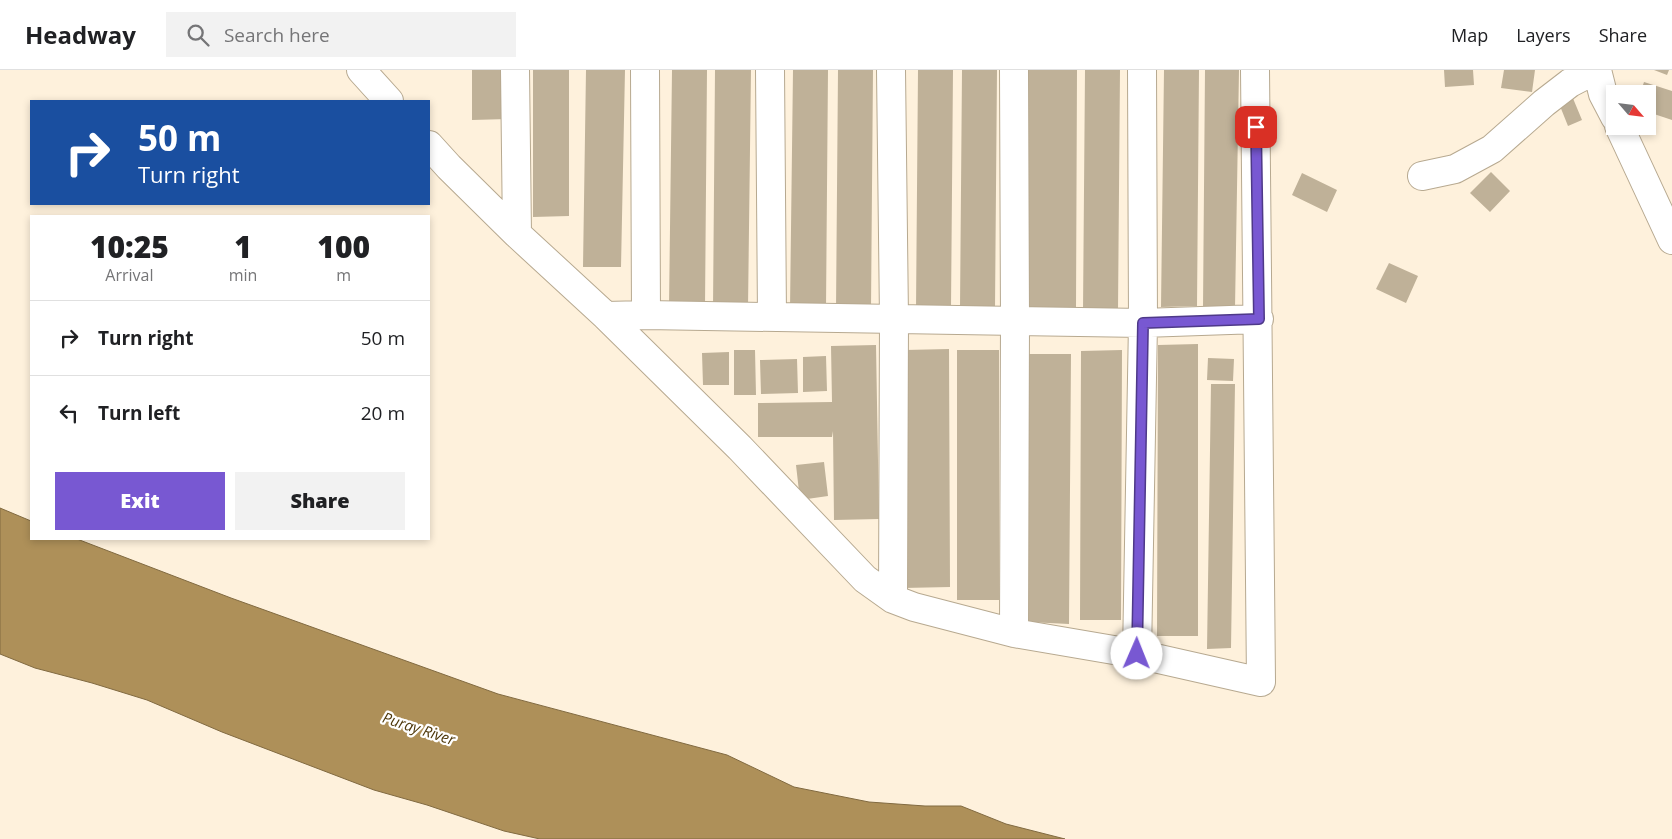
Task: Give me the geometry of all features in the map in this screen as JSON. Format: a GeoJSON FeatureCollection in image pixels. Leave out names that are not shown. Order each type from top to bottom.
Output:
{"type":"FeatureCollection","features":[{"type":"Feature","properties":{"kind":"street"},"geometry":{"type":"LineString","coordinates":[[361,70],[388,100]]}},
{"type":"Feature","properties":{"kind":"street"},"geometry":{"type":"LineString","coordinates":[[515,70],[517,234]]}},
{"type":"Feature","properties":{"kind":"street"},"geometry":{"type":"LineString","coordinates":[[646,70],[646,315]]}},
{"type":"Feature","properties":{"kind":"street"},"geometry":{"type":"LineString","coordinates":[[770,70],[772,317]]}},
{"type":"Feature","properties":{"kind":"street"},"geometry":{"type":"LineString","coordinates":[[891,70],[894,319],[893,599]]}},
{"type":"Feature","properties":{"kind":"street"},"geometry":{"type":"LineString","coordinates":[[1014,70],[1014,633]]}},
{"type":"Feature","properties":{"kind":"street"},"geometry":{"type":"LineString","coordinates":[[1137,654],[1143,323],[1142,70]]}},
{"type":"Feature","properties":{"kind":"street"},"geometry":{"type":"LineString","coordinates":[[430,146],[517,234],[606,316],[740,448],[865,579],[893,599],[914,607],[1014,633],[1137,654],[1261,682],[1259,319],[1255,70]]}},
{"type":"Feature","properties":{"kind":"street"},"geometry":{"type":"LineString","coordinates":[[1422,176],[1455,169],[1492,149],[1570,83],[1596,70],[1606,100]]}},
{"type":"Feature","properties":{"kind":"street"},"geometry":{"type":"LineString","coordinates":[[1623,135],[1672,240]]}},
{"type":"Feature","properties":{"kind":"street"},"geometry":{"type":"LineString","coordinates":[[606,316],[646,315],[1143,323],[1259,319]]}},
{"type":"Feature","properties":{"kind":"water","name":"Puray River"},"geometry":{"type":"Polygon","coordinates":[[[0,508],[30,521],[30,540],[80,540],[231,598],[498,694],[727,755],[794,787],[869,802],[925,806],[961,806],[1006,824],[1065,839],[540,839],[504,831],[427,805],[374,790],[222,732],[147,700],[35,668],[0,654],[0,508]]]}},
{"type":"Feature","properties":{"kind":"building"},"geometry":{"type":"Polygon","coordinates":[[[472,70],[508,70],[508,119],[472,120],[472,70]]]}},
{"type":"Feature","properties":{"kind":"building"},"geometry":{"type":"Polygon","coordinates":[[[533,70],[569,70],[569,216],[533,217],[533,70]]]}},
{"type":"Feature","properties":{"kind":"building"},"geometry":{"type":"Polygon","coordinates":[[[586,70],[625,70],[621,267],[583,267],[586,70]]]}},
{"type":"Feature","properties":{"kind":"building"},"geometry":{"type":"Polygon","coordinates":[[[672,70],[707,70],[705,307],[669,308],[672,70]]]}},
{"type":"Feature","properties":{"kind":"building"},"geometry":{"type":"Polygon","coordinates":[[[715,70],[751,70],[748,308],[713,309],[715,70]]]}},
{"type":"Feature","properties":{"kind":"building"},"geometry":{"type":"Polygon","coordinates":[[[793,70],[828,70],[826,308],[790,309],[793,70]]]}},
{"type":"Feature","properties":{"kind":"building"},"geometry":{"type":"Polygon","coordinates":[[[838,70],[873,70],[871,308],[836,310],[838,70]]]}},
{"type":"Feature","properties":{"kind":"building"},"geometry":{"type":"Polygon","coordinates":[[[918,70],[953,70],[951,309],[916,310],[918,70]]]}},
{"type":"Feature","properties":{"kind":"building"},"geometry":{"type":"Polygon","coordinates":[[[962,70],[997,70],[995,308],[960,309],[962,70]]]}},
{"type":"Feature","properties":{"kind":"building"},"geometry":{"type":"Polygon","coordinates":[[[1029,70],[1077,70],[1076,309],[1027,309],[1029,70]]]}},
{"type":"Feature","properties":{"kind":"building"},"geometry":{"type":"Polygon","coordinates":[[[1085,70],[1120,70],[1118,311],[1083,312],[1085,70]]]}},
{"type":"Feature","properties":{"kind":"building"},"geometry":{"type":"Polygon","coordinates":[[[1164,70],[1199,70],[1197,306],[1161,307],[1164,70]]]}},
{"type":"Feature","properties":{"kind":"building"},"geometry":{"type":"Polygon","coordinates":[[[1205,70],[1239,70],[1235,308],[1203,308],[1205,70]]]}},
{"type":"Feature","properties":{"kind":"building"},"geometry":{"type":"Polygon","coordinates":[[[1444,70],[1473,70],[1474,85],[1445,87],[1444,70]]]}},
{"type":"Feature","properties":{"kind":"building"},"geometry":{"type":"Polygon","coordinates":[[[1504,70],[1535,70],[1532,92],[1501,88],[1504,70]]]}},
{"type":"Feature","properties":{"kind":"building"},"geometry":{"type":"Polygon","coordinates":[[[1654,70],[1669,70],[1667,75],[1654,70]]]}},
{"type":"Feature","properties":{"kind":"building"},"geometry":{"type":"Polygon","coordinates":[[[1656,86],[1672,91],[1672,120],[1656,115],[1656,86]]]}},
{"type":"Feature","properties":{"kind":"building"},"geometry":{"type":"Polygon","coordinates":[[[1572,96],[1582,120],[1568,126],[1558,101],[1572,96]]]}},
{"type":"Feature","properties":{"kind":"building"},"geometry":{"type":"Polygon","coordinates":[[[1491,172],[1510,191],[1490,212],[1470,193],[1491,172]]]}},
{"type":"Feature","properties":{"kind":"building"},"geometry":{"type":"Polygon","coordinates":[[[1302,173],[1337,190],[1327,212],[1292,195],[1302,173]]]}},
{"type":"Feature","properties":{"kind":"building"},"geometry":{"type":"Polygon","coordinates":[[[1389,263],[1418,276],[1406,303],[1376,289],[1389,263]]]}},
{"type":"Feature","properties":{"kind":"building"},"geometry":{"type":"Polygon","coordinates":[[[1198,344],[1198,636],[1157,636],[1158,345],[1198,344]]]}},
{"type":"Feature","properties":{"kind":"building"},"geometry":{"type":"Polygon","coordinates":[[[876,345],[879,519],[834,520],[833,431],[832,437],[758,437],[758,403],[832,402],[831,346],[876,345]]]}},
{"type":"Feature","properties":{"kind":"building"},"geometry":{"type":"Polygon","coordinates":[[[949,349],[950,587],[903,588],[905,350],[949,349]]]}},
{"type":"Feature","properties":{"kind":"building"},"geometry":{"type":"Polygon","coordinates":[[[734,350],[755,350],[756,395],[734,395],[734,350]]]}},
{"type":"Feature","properties":{"kind":"building"},"geometry":{"type":"Polygon","coordinates":[[[957,350],[999,350],[999,600],[957,600],[957,350]]]}},
{"type":"Feature","properties":{"kind":"building"},"geometry":{"type":"Polygon","coordinates":[[[1122,350],[1121,620],[1080,620],[1081,351],[1122,350]]]}},
{"type":"Feature","properties":{"kind":"building"},"geometry":{"type":"Polygon","coordinates":[[[729,352],[729,385],[703,385],[702,353],[729,352]]]}},
{"type":"Feature","properties":{"kind":"building"},"geometry":{"type":"Polygon","coordinates":[[[1029,354],[1071,354],[1069,624],[1029,622],[1029,354]]]}},
{"type":"Feature","properties":{"kind":"building"},"geometry":{"type":"Polygon","coordinates":[[[826,356],[827,391],[803,392],[803,357],[826,356]]]}},
{"type":"Feature","properties":{"kind":"building"},"geometry":{"type":"Polygon","coordinates":[[[1208,358],[1234,359],[1233,381],[1207,380],[1208,358]]]}},
{"type":"Feature","properties":{"kind":"building"},"geometry":{"type":"Polygon","coordinates":[[[797,359],[798,393],[761,394],[760,360],[797,359]]]}},
{"type":"Feature","properties":{"kind":"building"},"geometry":{"type":"Polygon","coordinates":[[[1211,384],[1235,384],[1231,648],[1207,649],[1211,384]]]}},
{"type":"Feature","properties":{"kind":"building"},"geometry":{"type":"Polygon","coordinates":[[[824,462],[828,496],[800,500],[796,465],[824,462]]]}},
{"type":"Feature","properties":{"kind":"route"},"geometry":{"type":"LineString","coordinates":[[1137,654],[1143,323],[1259,319],[1256,127]]}}]}
